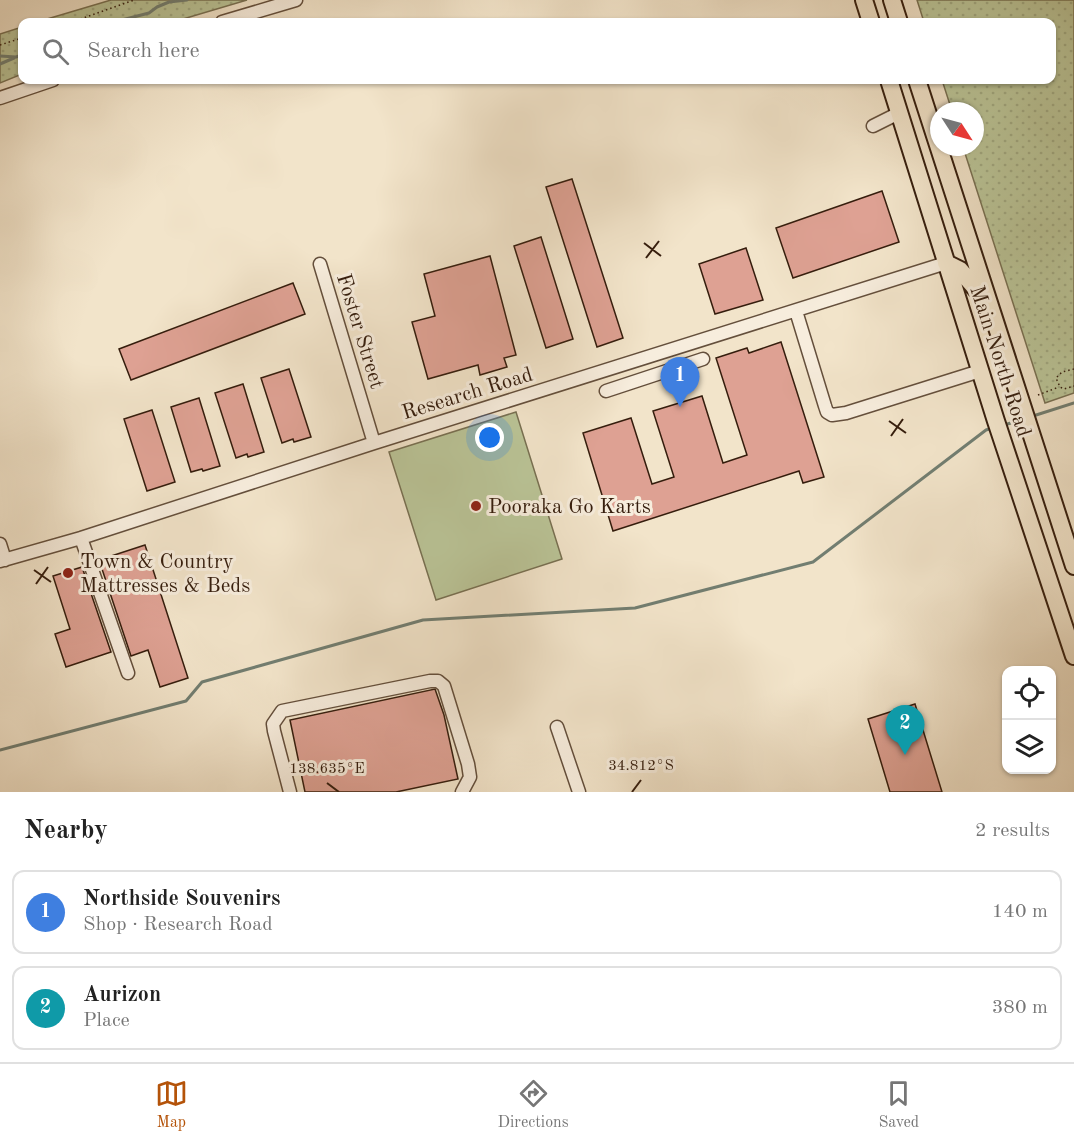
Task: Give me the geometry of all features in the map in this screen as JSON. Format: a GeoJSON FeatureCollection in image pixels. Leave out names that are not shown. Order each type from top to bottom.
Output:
{"type":"FeatureCollection","features":[{"type":"Feature","properties":{"kind":"highway"},"geometry":{"type":"LineString","coordinates":[[864,0],[870,18]]}},
{"type":"Feature","properties":{"kind":"highway"},"geometry":{"type":"LineString","coordinates":[[892,0],[898,18]]}},
{"type":"Feature","properties":{"kind":"highway","name":"Main North Road"},"geometry":{"type":"LineString","coordinates":[[890,84],[998,427],[1074,656]]}},
{"type":"Feature","properties":{"kind":"highway","name":"Main North Road"},"geometry":{"type":"LineString","coordinates":[[918,84],[1074,566]]}},
{"type":"Feature","properties":{"kind":"highway"},"geometry":{"type":"LineString","coordinates":[[963,223],[957,252],[946,263],[960,270],[988,303]]}},
{"type":"Feature","properties":{"kind":"street"},"geometry":{"type":"LineString","coordinates":[[235,18],[296,0]]}},
{"type":"Feature","properties":{"kind":"street"},"geometry":{"type":"LineString","coordinates":[[0,98],[41,84]]}},
{"type":"Feature","properties":{"kind":"street"},"geometry":{"type":"LineString","coordinates":[[873,126],[899,113]]}},
{"type":"Feature","properties":{"kind":"street","name":"Research Road"},"geometry":{"type":"LineString","coordinates":[[2,560],[81,538],[946,263]]}},
{"type":"Feature","properties":{"kind":"street","name":"Foster Street"},"geometry":{"type":"LineString","coordinates":[[320,264],[374,443]]}},
{"type":"Feature","properties":{"kind":"street"},"geometry":{"type":"LineString","coordinates":[[796,310],[827,412],[832,415],[846,413],[981,371]]}},
{"type":"Feature","properties":{"kind":"street"},"geometry":{"type":"LineString","coordinates":[[682,346],[688,364]]}},
{"type":"Feature","properties":{"kind":"street"},"geometry":{"type":"LineString","coordinates":[[606,391],[704,359]]}},
{"type":"Feature","properties":{"kind":"street"},"geometry":{"type":"LineString","coordinates":[[622,365],[628,384]]}},
{"type":"Feature","properties":{"kind":"street"},"geometry":{"type":"LineString","coordinates":[[81,538],[128,673]]}},
{"type":"Feature","properties":{"kind":"street"},"geometry":{"type":"LineString","coordinates":[[0,544],[2,560]]}},
{"type":"Feature","properties":{"kind":"street"},"geometry":{"type":"LineString","coordinates":[[290,792],[273,724],[282,711],[430,681],[438,681],[444,687],[468,764],[470,777],[462,792]]}},
{"type":"Feature","properties":{"kind":"street"},"geometry":{"type":"LineString","coordinates":[[557,726],[579,792]]}},
{"type":"Feature","properties":{"kind":"path"},"geometry":{"type":"LineString","coordinates":[[83,18],[134,0]]}},
{"type":"Feature","properties":{"kind":"path"},"geometry":{"type":"LineString","coordinates":[[0,45],[18,39]]}},
{"type":"Feature","properties":{"kind":"path"},"geometry":{"type":"LineString","coordinates":[[1060,387],[1056,378],[1058,375],[1074,369]]}},
{"type":"Feature","properties":{"kind":"path"},"geometry":{"type":"LineString","coordinates":[[1038,395],[1060,387],[1064,389],[1074,386]]}},
{"type":"Feature","properties":{"kind":"green space"},"geometry":{"type":"Polygon","coordinates":[[[111,0],[247,0],[186,18],[50,18],[111,0]]]}},
{"type":"Feature","properties":{"kind":"green space"},"geometry":{"type":"Polygon","coordinates":[[[917,0],[1074,0],[1074,393],[1045,403],[966,156],[984,156],[984,102],[949,102],[943,84],[1056,84],[1056,18],[923,18],[917,0]]]}},
{"type":"Feature","properties":{"kind":"green space"},"geometry":{"type":"Polygon","coordinates":[[[18,28],[18,76],[0,83],[0,34],[18,28]]]}},
{"type":"Feature","properties":{"kind":"green space","name":"Pooraka Go Karts"},"geometry":{"type":"Polygon","coordinates":[[[516,412],[562,559],[436,600],[389,452],[516,412]]]}},
{"type":"Feature","properties":{"kind":"building"},"geometry":{"type":"Polygon","coordinates":[[[572,179],[623,338],[597,347],[546,187],[572,179]]]}},
{"type":"Feature","properties":{"kind":"building"},"geometry":{"type":"Polygon","coordinates":[[[882,191],[899,242],[793,278],[776,228],[882,191]]]}},
{"type":"Feature","properties":{"kind":"building"},"geometry":{"type":"Polygon","coordinates":[[[541,237],[573,339],[546,348],[514,246],[541,237]]]}},
{"type":"Feature","properties":{"kind":"building"},"geometry":{"type":"Polygon","coordinates":[[[746,248],[763,300],[715,314],[699,264],[746,248]]]}},
{"type":"Feature","properties":{"kind":"building"},"geometry":{"type":"Polygon","coordinates":[[[490,256],[516,355],[504,358],[507,367],[480,375],[478,365],[428,379],[412,322],[435,316],[424,274],[490,256]]]}},
{"type":"Feature","properties":{"kind":"building"},"geometry":{"type":"Polygon","coordinates":[[[293,283],[305,314],[131,380],[119,349],[293,283]]]}},
{"type":"Feature","properties":{"kind":"building"},"geometry":{"type":"Polygon","coordinates":[[[781,342],[824,477],[803,483],[799,471],[613,531],[583,433],[631,418],[652,484],[674,477],[653,411],[702,396],[723,463],[747,455],[716,358],[747,348],[749,353],[781,342]]]}},
{"type":"Feature","properties":{"kind":"building"},"geometry":{"type":"Polygon","coordinates":[[[289,369],[311,437],[282,443],[261,378],[289,369]]]}},
{"type":"Feature","properties":{"kind":"building"},"geometry":{"type":"Polygon","coordinates":[[[243,384],[264,452],[236,458],[215,393],[243,384]]]}},
{"type":"Feature","properties":{"kind":"building"},"geometry":{"type":"Polygon","coordinates":[[[199,398],[220,466],[191,472],[171,407],[199,398]]]}},
{"type":"Feature","properties":{"kind":"building"},"geometry":{"type":"Polygon","coordinates":[[[152,410],[175,482],[147,491],[124,419],[152,410]]]}},
{"type":"Feature","properties":{"kind":"building"},"geometry":{"type":"Polygon","coordinates":[[[145,545],[188,678],[160,687],[148,650],[131,656],[99,560],[145,545]]]}},
{"type":"Feature","properties":{"kind":"building"},"geometry":{"type":"Polygon","coordinates":[[[82,567],[111,652],[66,667],[55,634],[70,629],[53,576],[82,567]]]}},
{"type":"Feature","properties":{"kind":"building"},"geometry":{"type":"Polygon","coordinates":[[[435,689],[444,715],[458,779],[396,792],[305,792],[290,720],[435,689]]]}},
{"type":"Feature","properties":{"kind":"building"},"geometry":{"type":"Polygon","coordinates":[[[915,704],[942,792],[890,792],[868,719],[915,704]]]}},
{"type":"Feature","properties":{"kind":"waterway"},"geometry":{"type":"LineString","coordinates":[[130,18],[149,13],[169,2],[187,0]]}},
{"type":"Feature","properties":{"kind":"waterway"},"geometry":{"type":"LineString","coordinates":[[0,56],[18,56]]}},
{"type":"Feature","properties":{"kind":"waterway"},"geometry":{"type":"LineString","coordinates":[[0,64],[14,58]]}},
{"type":"Feature","properties":{"kind":"waterway"},"geometry":{"type":"LineString","coordinates":[[1033,416],[1074,403]]}},
{"type":"Feature","properties":{"kind":"waterway"},"geometry":{"type":"LineString","coordinates":[[1004,425],[1021,420]]}},
{"type":"Feature","properties":{"kind":"waterway"},"geometry":{"type":"LineString","coordinates":[[0,750],[186,701],[202,682],[423,620],[635,608],[813,562],[986,430],[992,428]]}},
{"type":"Feature","properties":{"kind":"place","name":"Northside Souvenirs"},"geometry":{"type":"Point","coordinates":[680,407]}},
{"type":"Feature","properties":{"kind":"place","name":"Pooraka Go Karts"},"geometry":{"type":"Point","coordinates":[476,506]}},
{"type":"Feature","properties":{"kind":"place","name":"Town & Country Mattresses & Beds"},"geometry":{"type":"Point","coordinates":[68,573]}},
{"type":"Feature","properties":{"kind":"place","name":"Aurizon"},"geometry":{"type":"Point","coordinates":[905,755]}}]}
